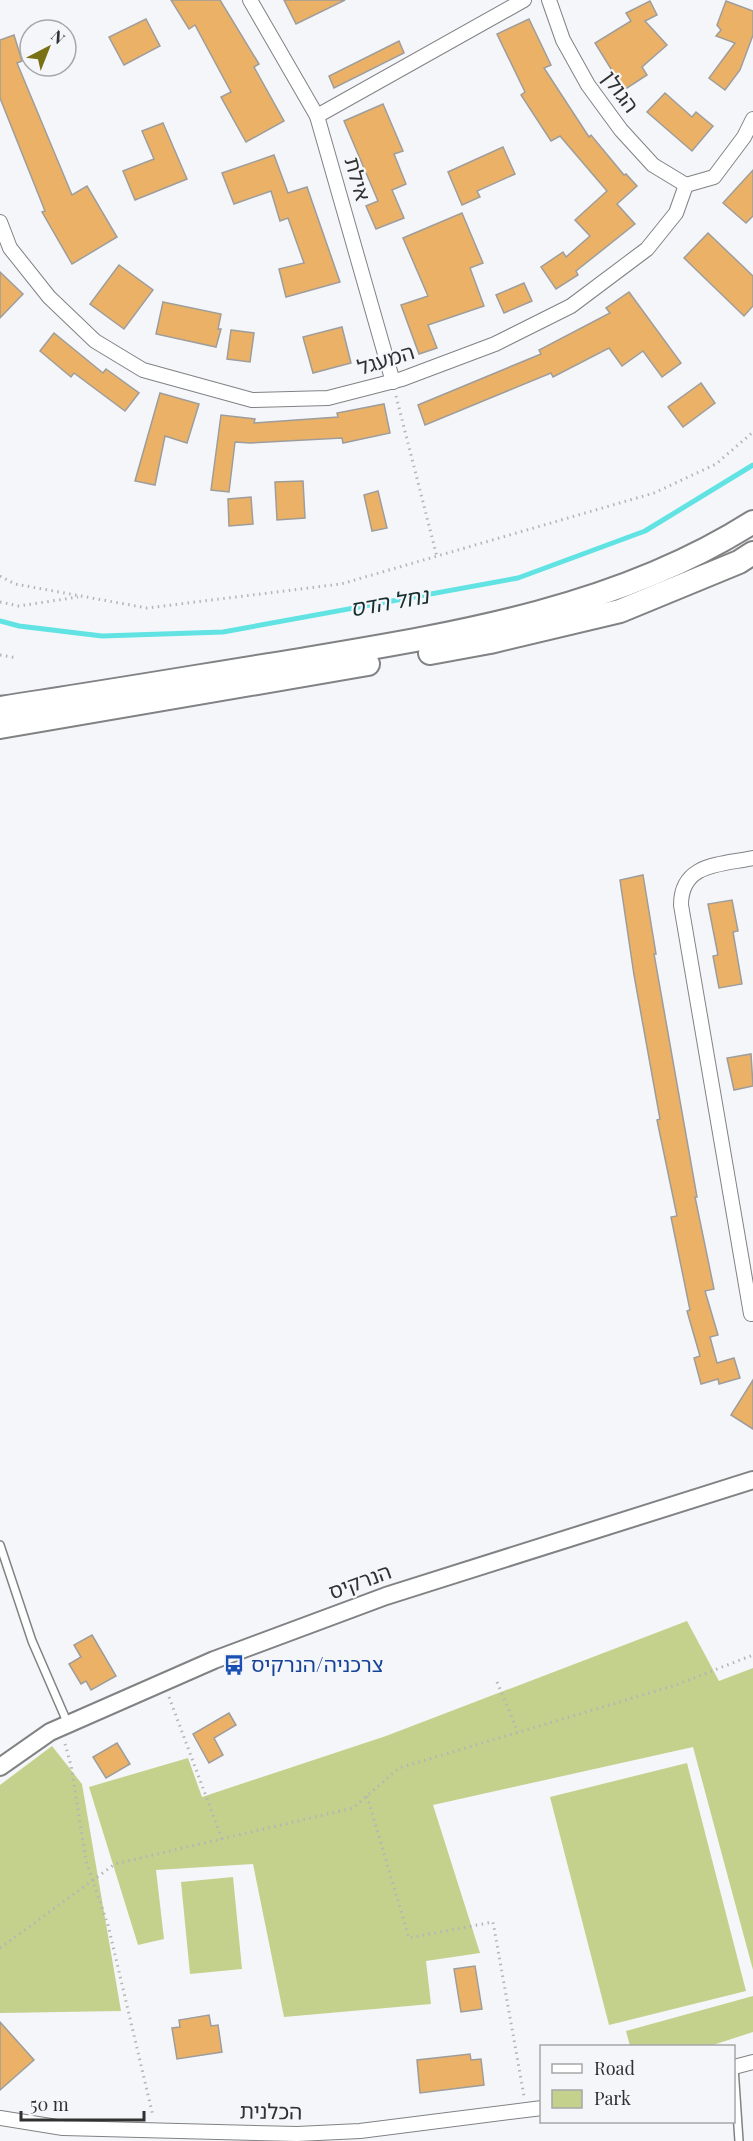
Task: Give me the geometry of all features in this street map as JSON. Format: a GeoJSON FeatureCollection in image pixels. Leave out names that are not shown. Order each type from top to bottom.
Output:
{"type":"FeatureCollection","features":[{"type":"Feature","properties":{"kind":"highway"},"geometry":{"type":"LineString","coordinates":[[0,708],[416,641],[551,610],[617,588],[709,550],[753,522]]}},
{"type":"Feature","properties":{"kind":"highway"},"geometry":{"type":"LineString","coordinates":[[0,727],[247,686],[490,642],[620,610],[739,562],[753,553]]}},
{"type":"Feature","properties":{"kind":"street","name":"אילת"},"geometry":{"type":"LineString","coordinates":[[250,0],[317,116],[393,382]]}},
{"type":"Feature","properties":{"kind":"street"},"geometry":{"type":"LineString","coordinates":[[317,116],[524,0]]}},
{"type":"Feature","properties":{"kind":"street","name":"הגולן"},"geometry":{"type":"LineString","coordinates":[[549,0],[563,40],[601,103],[653,165],[686,185]]}},
{"type":"Feature","properties":{"kind":"street"},"geometry":{"type":"LineString","coordinates":[[686,185],[714,177],[744,137],[753,119]]}},
{"type":"Feature","properties":{"kind":"street","name":"המעגל"},"geometry":{"type":"LineString","coordinates":[[0,222],[10,248],[49,297],[95,341],[143,370],[252,400],[328,398],[393,382],[495,344],[571,306],[646,249],[676,213],[686,185]]}},
{"type":"Feature","properties":{"kind":"street"},"geometry":{"type":"LineString","coordinates":[[751,1314],[750,1285],[681,905],[681,892],[685,882],[702,869],[753,858]]}},
{"type":"Feature","properties":{"kind":"street","name":"הנרקיס"},"geometry":{"type":"LineString","coordinates":[[0,1767],[64,1726],[214,1660],[386,1596],[753,1480]]}},
{"type":"Feature","properties":{"kind":"street"},"geometry":{"type":"LineString","coordinates":[[735,2067],[753,2062]]}},
{"type":"Feature","properties":{"kind":"street","name":"הכלנית"},"geometry":{"type":"LineString","coordinates":[[0,2118],[63,2128],[157,2136],[297,2134],[361,2136],[540,2108]]}},
{"type":"Feature","properties":{"kind":"lane"},"geometry":{"type":"LineString","coordinates":[[0,1545],[32,1641],[64,1726]]}},
{"type":"Feature","properties":{"kind":"lane"},"geometry":{"type":"LineString","coordinates":[[735,2079],[740,2141]]}},
{"type":"Feature","properties":{"kind":"path"},"geometry":{"type":"LineString","coordinates":[[393,382],[437,557]]}},
{"type":"Feature","properties":{"kind":"path"},"geometry":{"type":"LineString","coordinates":[[0,576],[15,584],[147,608],[341,585],[654,492],[716,464],[753,432]]}},
{"type":"Feature","properties":{"kind":"path"},"geometry":{"type":"LineString","coordinates":[[0,602],[19,606],[82,596]]}},
{"type":"Feature","properties":{"kind":"path"},"geometry":{"type":"LineString","coordinates":[[0,655],[17,658]]}},
{"type":"Feature","properties":{"kind":"path"},"geometry":{"type":"LineString","coordinates":[[0,1948],[115,1864],[353,1808],[399,1768],[676,1685],[753,1654]]}},
{"type":"Feature","properties":{"kind":"path"},"geometry":{"type":"LineString","coordinates":[[164,1682],[222,1839]]}},
{"type":"Feature","properties":{"kind":"path"},"geometry":{"type":"LineString","coordinates":[[497,1682],[518,1732]]}},
{"type":"Feature","properties":{"kind":"path"},"geometry":{"type":"LineString","coordinates":[[64,1726],[86,1861],[108,1925],[157,2136]]}},
{"type":"Feature","properties":{"kind":"path"},"geometry":{"type":"LineString","coordinates":[[367,1796],[409,1938],[493,1922],[527,2110]]}},
{"type":"Feature","properties":{"kind":"green space"},"geometry":{"type":"Polygon","coordinates":[[[687,1621],[719,1681],[753,1668],[753,1970],[693,1747],[433,1805],[480,1953],[426,1961],[431,2004],[284,2017],[253,1864],[156,1870],[164,1939],[138,1945],[89,1787],[188,1758],[202,1797],[386,1736],[687,1621]]]}},
{"type":"Feature","properties":{"kind":"green space"},"geometry":{"type":"Polygon","coordinates":[[[52,1746],[82,1784],[121,2011],[0,2013],[0,1785],[52,1746]]]}},
{"type":"Feature","properties":{"kind":"green space"},"geometry":{"type":"Polygon","coordinates":[[[687,1763],[746,1991],[609,2025],[550,1797],[687,1763]]]}},
{"type":"Feature","properties":{"kind":"green space"},"geometry":{"type":"Polygon","coordinates":[[[233,1877],[242,1969],[190,1974],[181,1882],[233,1877]]]}},
{"type":"Feature","properties":{"kind":"green space"},"geometry":{"type":"Polygon","coordinates":[[[753,1996],[753,2032],[713,2045],[630,2045],[626,2031],[753,1996]]]}},
{"type":"Feature","properties":{"kind":"building"},"geometry":{"type":"Polygon","coordinates":[[[171,0],[220,0],[259,64],[254,67],[284,121],[246,142],[221,97],[231,92],[195,25],[189,29],[171,0]]]}},
{"type":"Feature","properties":{"kind":"building"},"geometry":{"type":"Polygon","coordinates":[[[284,0],[345,0],[296,24],[284,0]]]}},
{"type":"Feature","properties":{"kind":"building"},"geometry":{"type":"Polygon","coordinates":[[[650,1],[657,15],[645,21],[667,45],[642,67],[647,75],[624,90],[595,43],[631,21],[626,13],[650,1]]]}},
{"type":"Feature","properties":{"kind":"building"},"geometry":{"type":"Polygon","coordinates":[[[726,1],[753,11],[753,35],[740,70],[725,90],[709,78],[735,43],[716,36],[721,30],[717,25],[726,1]]]}},
{"type":"Feature","properties":{"kind":"building"},"geometry":{"type":"Polygon","coordinates":[[[146,19],[160,46],[124,65],[109,37],[146,19]]]}},
{"type":"Feature","properties":{"kind":"building"},"geometry":{"type":"Polygon","coordinates":[[[529,19],[551,65],[544,68],[589,137],[591,135],[624,175],[626,174],[637,186],[617,204],[635,224],[576,271],[578,275],[556,289],[541,267],[563,252],[566,257],[590,236],[575,220],[607,191],[560,136],[551,141],[521,95],[525,92],[497,34],[529,19]]]}},
{"type":"Feature","properties":{"kind":"building"},"geometry":{"type":"Polygon","coordinates":[[[14,35],[18,48],[18,78],[23,78],[72,195],[87,186],[117,237],[72,264],[42,212],[45,211],[0,98],[0,40],[14,35]]]}},
{"type":"Feature","properties":{"kind":"building"},"geometry":{"type":"Polygon","coordinates":[[[399,41],[404,53],[334,88],[329,76],[399,41]]]}},
{"type":"Feature","properties":{"kind":"building"},"geometry":{"type":"Polygon","coordinates":[[[665,93],[692,117],[696,112],[713,126],[692,151],[647,112],[665,93]]]}},
{"type":"Feature","properties":{"kind":"building"},"geometry":{"type":"Polygon","coordinates":[[[383,104],[403,151],[394,154],[406,184],[392,190],[404,218],[376,229],[366,206],[378,201],[344,121],[383,104]]]}},
{"type":"Feature","properties":{"kind":"building"},"geometry":{"type":"Polygon","coordinates":[[[163,123],[187,179],[135,200],[123,171],[154,159],[142,131],[163,123]]]}},
{"type":"Feature","properties":{"kind":"building"},"geometry":{"type":"Polygon","coordinates":[[[503,147],[515,174],[477,191],[480,197],[462,205],[448,172],[503,147]]]}},
{"type":"Feature","properties":{"kind":"building"},"geometry":{"type":"Polygon","coordinates":[[[274,155],[288,193],[307,187],[340,282],[286,297],[279,269],[304,263],[288,218],[280,221],[271,191],[234,204],[222,173],[274,155]]]}},
{"type":"Feature","properties":{"kind":"building"},"geometry":{"type":"Polygon","coordinates":[[[753,170],[753,216],[746,223],[723,203],[753,170]]]}},
{"type":"Feature","properties":{"kind":"building"},"geometry":{"type":"Polygon","coordinates":[[[462,213],[483,263],[470,268],[484,306],[428,325],[437,348],[419,354],[401,305],[428,296],[403,238],[462,213]]]}},
{"type":"Feature","properties":{"kind":"building"},"geometry":{"type":"Polygon","coordinates":[[[708,233],[753,276],[753,306],[744,316],[684,258],[708,233]]]}},
{"type":"Feature","properties":{"kind":"building"},"geometry":{"type":"Polygon","coordinates":[[[119,265],[153,290],[124,329],[90,304],[119,265]]]}},
{"type":"Feature","properties":{"kind":"building"},"geometry":{"type":"Polygon","coordinates":[[[0,272],[23,294],[0,318],[0,272]]]}},
{"type":"Feature","properties":{"kind":"building"},"geometry":{"type":"Polygon","coordinates":[[[524,283],[532,301],[504,313],[496,295],[524,283]]]}},
{"type":"Feature","properties":{"kind":"building"},"geometry":{"type":"Polygon","coordinates":[[[629,292],[681,363],[662,377],[643,351],[622,366],[609,348],[553,377],[551,373],[425,425],[418,405],[541,354],[539,350],[610,313],[606,308],[629,292]]]}},
{"type":"Feature","properties":{"kind":"building"},"geometry":{"type":"Polygon","coordinates":[[[163,302],[221,314],[218,329],[221,329],[216,347],[156,334],[163,302]]]}},
{"type":"Feature","properties":{"kind":"building"},"geometry":{"type":"Polygon","coordinates":[[[342,327],[351,363],[313,373],[303,337],[342,327]]]}},
{"type":"Feature","properties":{"kind":"building"},"geometry":{"type":"Polygon","coordinates":[[[231,330],[254,333],[250,362],[227,359],[231,330]]]}},
{"type":"Feature","properties":{"kind":"building"},"geometry":{"type":"Polygon","coordinates":[[[54,333],[103,373],[106,369],[139,393],[125,411],[74,373],[71,377],[40,351],[54,333]]]}},
{"type":"Feature","properties":{"kind":"building"},"geometry":{"type":"Polygon","coordinates":[[[701,383],[715,403],[683,427],[668,407],[701,383]]]}},
{"type":"Feature","properties":{"kind":"building"},"geometry":{"type":"Polygon","coordinates":[[[160,393],[199,404],[187,443],[165,436],[155,485],[135,481],[160,393]]]}},
{"type":"Feature","properties":{"kind":"building"},"geometry":{"type":"Polygon","coordinates":[[[384,404],[390,433],[343,443],[342,438],[235,442],[229,492],[211,490],[221,415],[255,419],[254,423],[338,417],[337,413],[384,404]]]}},
{"type":"Feature","properties":{"kind":"building"},"geometry":{"type":"Polygon","coordinates":[[[303,481],[305,518],[277,520],[275,482],[303,481]]]}},
{"type":"Feature","properties":{"kind":"building"},"geometry":{"type":"Polygon","coordinates":[[[378,491],[387,528],[372,531],[364,495],[378,491]]]}},
{"type":"Feature","properties":{"kind":"building"},"geometry":{"type":"Polygon","coordinates":[[[251,497],[253,524],[229,526],[228,499],[251,497]]]}},
{"type":"Feature","properties":{"kind":"building"},"geometry":{"type":"Polygon","coordinates":[[[643,875],[656,954],[654,954],[697,1197],[695,1197],[714,1289],[705,1291],[718,1335],[710,1337],[717,1363],[734,1358],[740,1378],[719,1384],[718,1379],[701,1384],[694,1358],[700,1356],[687,1311],[690,1310],[671,1217],[677,1216],[657,1120],[660,1119],[634,975],[620,880],[643,875]]]}},
{"type":"Feature","properties":{"kind":"building"},"geometry":{"type":"Polygon","coordinates":[[[732,900],[738,931],[733,932],[742,984],[719,988],[713,956],[718,955],[708,904],[732,900]]]}},
{"type":"Feature","properties":{"kind":"building"},"geometry":{"type":"Polygon","coordinates":[[[751,1054],[753,1086],[734,1090],[727,1058],[751,1054]]]}},
{"type":"Feature","properties":{"kind":"building"},"geometry":{"type":"Polygon","coordinates":[[[753,1380],[753,1429],[731,1415],[753,1380]]]}},
{"type":"Feature","properties":{"kind":"building"},"geometry":{"type":"Polygon","coordinates":[[[92,1635],[116,1676],[91,1690],[86,1681],[81,1684],[69,1664],[81,1657],[74,1645],[92,1635]]]}},
{"type":"Feature","properties":{"kind":"building"},"geometry":{"type":"Polygon","coordinates":[[[229,1713],[236,1725],[214,1738],[223,1755],[209,1763],[193,1734],[229,1713]]]}},
{"type":"Feature","properties":{"kind":"building"},"geometry":{"type":"Polygon","coordinates":[[[117,1743],[130,1764],[106,1778],[93,1757],[117,1743]]]}},
{"type":"Feature","properties":{"kind":"building"},"geometry":{"type":"Polygon","coordinates":[[[475,1966],[482,2009],[461,2012],[454,1969],[475,1966]]]}},
{"type":"Feature","properties":{"kind":"building"},"geometry":{"type":"Polygon","coordinates":[[[209,2015],[211,2026],[218,2025],[222,2052],[177,2059],[172,2028],[180,2027],[179,2020],[209,2015]]]}},
{"type":"Feature","properties":{"kind":"building"},"geometry":{"type":"Polygon","coordinates":[[[0,2022],[34,2060],[0,2090],[0,2022]]]}},
{"type":"Feature","properties":{"kind":"building"},"geometry":{"type":"Polygon","coordinates":[[[470,2054],[471,2060],[481,2059],[484,2085],[420,2093],[417,2060],[470,2054]]]}},
{"type":"Feature","properties":{"kind":"waterway","name":"נחל הדס"},"geometry":{"type":"LineString","coordinates":[[0,621],[19,626],[102,636],[223,632],[518,578],[645,531],[753,465]]}},
{"type":"Feature","properties":{"kind":"place","name":"צרכניה/הנרקיס"},"geometry":{"type":"Point","coordinates":[234,1665]}}]}
